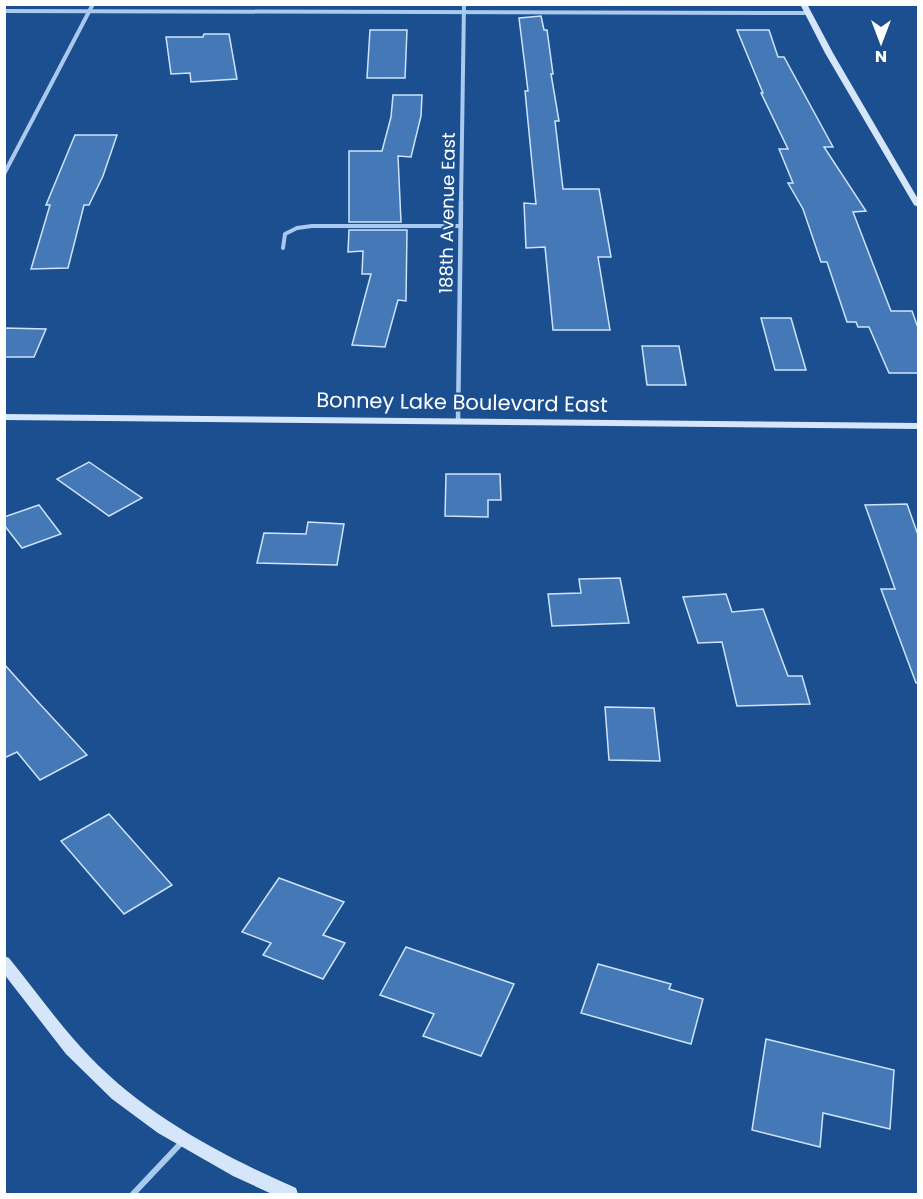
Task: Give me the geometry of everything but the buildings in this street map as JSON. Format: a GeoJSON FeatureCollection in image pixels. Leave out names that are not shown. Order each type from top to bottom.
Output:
{"type":"FeatureCollection","features":[{"type":"Feature","properties":{"kind":"street"},"geometry":{"type":"LineString","coordinates":[[4,174],[93,4]]}},
{"type":"Feature","properties":{"kind":"street","name":"188th Avenue East"},"geometry":{"type":"LineString","coordinates":[[458,422],[464,4]]}},
{"type":"Feature","properties":{"kind":"street"},"geometry":{"type":"LineString","coordinates":[[803,4],[918,205]]}},
{"type":"Feature","properties":{"kind":"street"},"geometry":{"type":"LineString","coordinates":[[4,10],[807,13]]}},
{"type":"Feature","properties":{"kind":"street","name":"Bonney Lake Boulevard East"},"geometry":{"type":"LineString","coordinates":[[4,417],[918,426]]}},
{"type":"Feature","properties":{"kind":"street"},"geometry":{"type":"LineString","coordinates":[[4,962],[58,1032],[96,1074],[137,1109],[185,1140],[261,1182],[290,1194]]}},
{"type":"Feature","properties":{"kind":"lane"},"geometry":{"type":"LineString","coordinates":[[283,248],[285,234],[297,228],[312,225],[460,226]]}},
{"type":"Feature","properties":{"kind":"lane"},"geometry":{"type":"LineString","coordinates":[[133,1194],[185,1140]]}}]}
